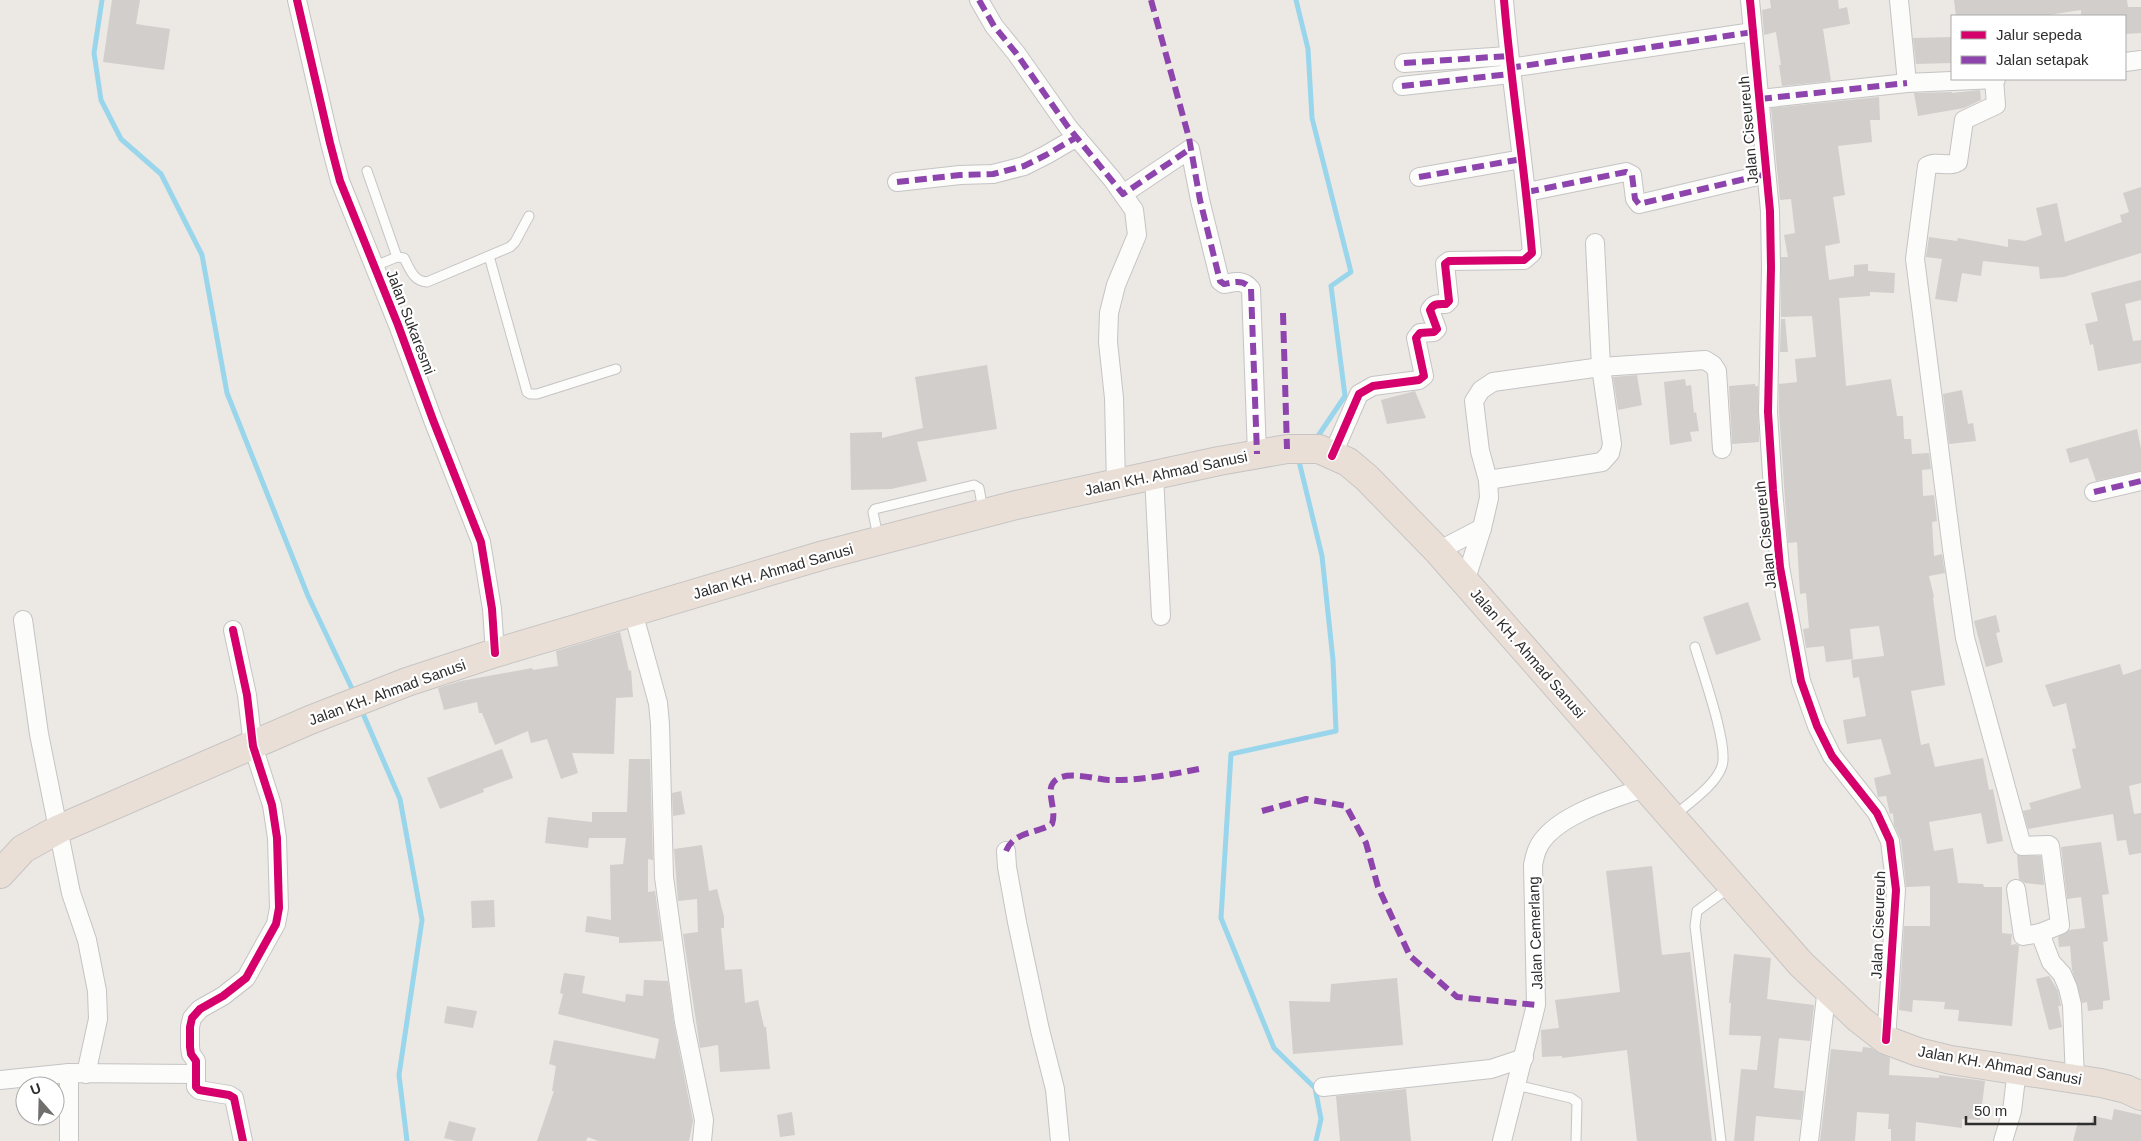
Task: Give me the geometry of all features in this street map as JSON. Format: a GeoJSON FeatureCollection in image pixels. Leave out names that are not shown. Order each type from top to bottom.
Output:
{"type":"FeatureCollection","features":[{"type":"Feature","properties":{"kind":"highway","name":"Jalan KH. Ahmad Sanusi"},"geometry":{"type":"LineString","coordinates":[[0,874],[23,849],[59,829],[310,720],[407,682],[495,653],[878,540],[984,513],[1256,454],[1287,449],[1326,453],[1348,462],[1367,478],[1438,551],[1801,964],[1859,1019],[1886,1040],[1918,1052],[2126,1089],[2141,1096]]}},
{"type":"Feature","properties":{"kind":"street","name":"Jalan Sukaresmi"},"geometry":{"type":"LineString","coordinates":[[297,0],[345,196],[375,266],[481,542],[492,609],[495,653]]}},
{"type":"Feature","properties":{"kind":"street"},"geometry":{"type":"LineString","coordinates":[[979,0],[994,26],[1134,210],[1137,235],[1116,285],[1109,313],[1108,342],[1114,398],[1116,484]]}},
{"type":"Feature","properties":{"kind":"street"},"geometry":{"type":"LineString","coordinates":[[1326,453],[1359,394],[1373,386],[1419,380],[1424,376],[1416,338],[1420,332],[1434,332],[1437,329],[1430,310],[1435,304],[1446,304],[1448,301],[1445,264],[1449,261],[1524,260],[1532,253],[1527,192],[1509,66],[1504,0]]}},
{"type":"Feature","properties":{"kind":"street","name":"Jalan Ciseureuh"},"geometry":{"type":"LineString","coordinates":[[1750,0],[1771,239],[1768,412],[1780,567],[1801,681],[1817,726],[1840,768],[1877,813],[1890,841],[1896,890],[1886,1040]]}},
{"type":"Feature","properties":{"kind":"street"},"geometry":{"type":"LineString","coordinates":[[1899,0],[1907,83]]}},
{"type":"Feature","properties":{"kind":"street"},"geometry":{"type":"LineString","coordinates":[[1402,86],[1509,66],[1753,32]]}},
{"type":"Feature","properties":{"kind":"street"},"geometry":{"type":"LineString","coordinates":[[2126,62],[2141,60]]}},
{"type":"Feature","properties":{"kind":"street"},"geometry":{"type":"LineString","coordinates":[[1404,63],[1509,66]]}},
{"type":"Feature","properties":{"kind":"street"},"geometry":{"type":"LineString","coordinates":[[1760,99],[1907,83],[1973,80]]}},
{"type":"Feature","properties":{"kind":"street"},"geometry":{"type":"LineString","coordinates":[[1995,80],[1996,105],[1994,108],[1964,120],[1958,162],[1954,165],[1932,164],[1927,166],[1914,259],[1965,638],[2022,846],[2050,846],[2061,924],[2058,927],[2040,933],[2022,936],[2016,889]]}},
{"type":"Feature","properties":{"kind":"street"},"geometry":{"type":"LineString","coordinates":[[898,182],[993,174],[1024,166],[1077,137]]}},
{"type":"Feature","properties":{"kind":"street"},"geometry":{"type":"LineString","coordinates":[[1123,194],[1190,149],[1200,200],[1220,281],[1224,284],[1241,281],[1251,289],[1256,454]]}},
{"type":"Feature","properties":{"kind":"street"},"geometry":{"type":"LineString","coordinates":[[1419,177],[1522,159]]}},
{"type":"Feature","properties":{"kind":"street"},"geometry":{"type":"LineString","coordinates":[[1527,192],[1626,172],[1632,175],[1635,199],[1639,204],[1766,174]]}},
{"type":"Feature","properties":{"kind":"street"},"geometry":{"type":"LineString","coordinates":[[1488,480],[1602,462],[1610,453],[1612,444],[1601,366],[1595,243]]}},
{"type":"Feature","properties":{"kind":"street"},"geometry":{"type":"LineString","coordinates":[[1465,582],[1482,528],[1489,498],[1488,480],[1480,451],[1474,401],[1481,390],[1493,382],[1601,366],[1705,360],[1713,364],[1717,371],[1722,449]]}},
{"type":"Feature","properties":{"kind":"street"},"geometry":{"type":"LineString","coordinates":[[1154,475],[1161,616]]}},
{"type":"Feature","properties":{"kind":"street"},"geometry":{"type":"LineString","coordinates":[[2094,492],[2141,481]]}},
{"type":"Feature","properties":{"kind":"street"},"geometry":{"type":"LineString","coordinates":[[1438,551],[1482,528]]}},
{"type":"Feature","properties":{"kind":"street"},"geometry":{"type":"LineString","coordinates":[[633,612],[658,703],[664,877],[684,1022],[704,1120],[702,1141]]}},
{"type":"Feature","properties":{"kind":"street"},"geometry":{"type":"LineString","coordinates":[[22,620],[39,734],[72,893],[88,940],[97,991],[98,1019],[77,1074],[69,1141]]}},
{"type":"Feature","properties":{"kind":"street"},"geometry":{"type":"LineString","coordinates":[[233,630],[247,695],[253,746],[272,805],[277,838],[279,908],[276,924],[246,978],[223,996],[200,1009],[192,1018],[190,1047],[191,1054],[196,1061],[196,1087],[199,1090],[229,1095],[234,1098],[243,1141]]}},
{"type":"Feature","properties":{"kind":"street","name":"Jalan Cemerlang"},"geometry":{"type":"LineString","coordinates":[[1502,1141],[1536,1006],[1533,865],[1537,849],[1548,834],[1565,822],[1613,798],[1645,788]]}},
{"type":"Feature","properties":{"kind":"street"},"geometry":{"type":"LineString","coordinates":[[1006,851],[1017,922],[1040,1030],[1055,1089],[1060,1141]]}},
{"type":"Feature","properties":{"kind":"street"},"geometry":{"type":"LineString","coordinates":[[2040,933],[2051,962],[2062,974],[2072,1005],[2074,1079]]}},
{"type":"Feature","properties":{"kind":"street"},"geometry":{"type":"LineString","coordinates":[[1809,1141],[1827,988]]}},
{"type":"Feature","properties":{"kind":"street"},"geometry":{"type":"LineString","coordinates":[[1323,1087],[1491,1070],[1524,1058]]}},
{"type":"Feature","properties":{"kind":"street"},"geometry":{"type":"LineString","coordinates":[[2003,1141],[2012,1112],[2017,1070]]}},
{"type":"Feature","properties":{"kind":"street"},"geometry":{"type":"LineString","coordinates":[[0,1080],[77,1074],[196,1074]]}},
{"type":"Feature","properties":{"kind":"lane"},"geometry":{"type":"LineString","coordinates":[[367,171],[397,257]]}},
{"type":"Feature","properties":{"kind":"lane"},"geometry":{"type":"LineString","coordinates":[[375,266],[397,257],[404,258],[414,277],[419,282],[426,282],[513,245],[529,216]]}},
{"type":"Feature","properties":{"kind":"lane"},"geometry":{"type":"LineString","coordinates":[[489,256],[527,392],[537,394],[616,369]]}},
{"type":"Feature","properties":{"kind":"lane"},"geometry":{"type":"LineString","coordinates":[[1673,817],[1709,786],[1722,767],[1724,748],[1695,647]]}},
{"type":"Feature","properties":{"kind":"lane"},"geometry":{"type":"LineString","coordinates":[[1721,1141],[1696,926],[1697,911],[1715,896],[1732,886]]}},
{"type":"Feature","properties":{"kind":"lane"},"geometry":{"type":"LineString","coordinates":[[1516,1085],[1571,1098],[1577,1102],[1576,1141]]}},
{"type":"Feature","properties":{"kind":"building"},"geometry":{"type":"Polygon","coordinates":[[[112,0],[140,0],[136,24],[170,29],[164,70],[103,62],[112,0]]]}},
{"type":"Feature","properties":{"kind":"building"},"geometry":{"type":"Polygon","coordinates":[[[1770,0],[1838,0],[1839,9],[1847,7],[1850,24],[1823,29],[1831,81],[1782,86],[1776,32],[1764,35],[1762,10],[1771,8],[1770,0]]]}},
{"type":"Feature","properties":{"kind":"building"},"geometry":{"type":"Polygon","coordinates":[[[1954,0],[2127,0],[2128,7],[2141,7],[2141,33],[2126,34],[2126,15],[2081,15],[2081,10],[2048,15],[1956,15],[1954,0]]]}},
{"type":"Feature","properties":{"kind":"building"},"geometry":{"type":"Polygon","coordinates":[[[1951,37],[1951,63],[1916,64],[1913,38],[1951,37]]]}},
{"type":"Feature","properties":{"kind":"building"},"geometry":{"type":"Polygon","coordinates":[[[1980,90],[1981,100],[1964,108],[1918,116],[1914,93],[1952,93],[1980,90]]]}},
{"type":"Feature","properties":{"kind":"building"},"geometry":{"type":"Polygon","coordinates":[[[1879,97],[1880,120],[1870,120],[1872,142],[1838,146],[1845,195],[1833,197],[1840,243],[1825,246],[1829,280],[1854,276],[1854,265],[1868,264],[1868,271],[1895,273],[1894,293],[1870,292],[1870,296],[1839,298],[1846,386],[1891,379],[1897,416],[1903,416],[1904,439],[1911,439],[1912,454],[1929,453],[1931,469],[1922,470],[1923,496],[1934,495],[1937,521],[1932,522],[1934,556],[1942,554],[1945,573],[1929,576],[1934,597],[1945,685],[1911,691],[1921,745],[1929,743],[1935,767],[1983,758],[1989,790],[1993,789],[2003,841],[1987,844],[1981,813],[1929,822],[1934,851],[1953,848],[1958,883],[1983,884],[1984,887],[2002,887],[2002,933],[2012,934],[2011,945],[2016,944],[2019,946],[2012,1026],[1958,1021],[1959,1010],[1944,1009],[1945,1002],[1913,1000],[1912,1012],[1899,1010],[1904,926],[1930,926],[1930,886],[1906,887],[1901,840],[1894,825],[1893,813],[1890,814],[1886,796],[1878,797],[1874,778],[1891,774],[1881,739],[1847,744],[1843,720],[1866,716],[1859,677],[1853,678],[1851,660],[1884,656],[1879,626],[1850,629],[1853,659],[1826,662],[1824,646],[1806,648],[1803,629],[1809,628],[1806,593],[1800,594],[1797,542],[1788,543],[1779,412],[1779,384],[1797,382],[1795,359],[1816,357],[1812,316],[1781,317],[1781,257],[1788,257],[1784,235],[1795,233],[1791,199],[1780,200],[1771,108],[1879,97]]]}},
{"type":"Feature","properties":{"kind":"building"},"geometry":{"type":"Polygon","coordinates":[[[2141,187],[2141,253],[2064,277],[2040,279],[2039,267],[1983,261],[1981,276],[1962,273],[1957,302],[1935,299],[1942,259],[1926,257],[1929,237],[1957,241],[1958,238],[2008,247],[2008,239],[2025,241],[2042,235],[2036,208],[2057,203],[2065,242],[2122,222],[2120,215],[2129,212],[2123,193],[2141,187]]]}},
{"type":"Feature","properties":{"kind":"building"},"geometry":{"type":"Polygon","coordinates":[[[2141,280],[2141,300],[2125,304],[2133,341],[2141,340],[2141,363],[2098,371],[2093,344],[2090,345],[2085,324],[2098,321],[2091,293],[2141,280]]]}},
{"type":"Feature","properties":{"kind":"building"},"geometry":{"type":"Polygon","coordinates":[[[1781,319],[1785,319],[1788,352],[1780,352],[1781,319]]]}},
{"type":"Feature","properties":{"kind":"building"},"geometry":{"type":"Polygon","coordinates":[[[987,365],[997,429],[917,442],[927,481],[891,489],[851,490],[850,433],[882,432],[882,438],[923,428],[915,377],[987,365]]]}},
{"type":"Feature","properties":{"kind":"building"},"geometry":{"type":"Polygon","coordinates":[[[1637,375],[1642,405],[1618,410],[1613,377],[1637,375]]]}},
{"type":"Feature","properties":{"kind":"building"},"geometry":{"type":"Polygon","coordinates":[[[1685,379],[1686,386],[1691,385],[1694,413],[1696,412],[1699,431],[1690,432],[1692,441],[1670,445],[1664,382],[1685,379]]]}},
{"type":"Feature","properties":{"kind":"building"},"geometry":{"type":"Polygon","coordinates":[[[1755,384],[1755,386],[1758,386],[1759,442],[1732,444],[1729,386],[1755,384]]]}},
{"type":"Feature","properties":{"kind":"building"},"geometry":{"type":"Polygon","coordinates":[[[1962,390],[1968,424],[1973,423],[1976,441],[1949,444],[1943,394],[1962,390]]]}},
{"type":"Feature","properties":{"kind":"building"},"geometry":{"type":"Polygon","coordinates":[[[1415,391],[1426,418],[1387,424],[1381,400],[1415,391]]]}},
{"type":"Feature","properties":{"kind":"building"},"geometry":{"type":"Polygon","coordinates":[[[2137,429],[2141,449],[2141,471],[2096,481],[2088,458],[2070,463],[2066,449],[2137,429]]]}},
{"type":"Feature","properties":{"kind":"building"},"geometry":{"type":"Polygon","coordinates":[[[1748,602],[1761,640],[1716,655],[1703,617],[1748,602]]]}},
{"type":"Feature","properties":{"kind":"building"},"geometry":{"type":"Polygon","coordinates":[[[1996,615],[2000,632],[1996,633],[2003,662],[1986,667],[1974,621],[1996,615]]]}},
{"type":"Feature","properties":{"kind":"building"},"geometry":{"type":"Polygon","coordinates":[[[620,632],[629,671],[631,670],[633,697],[616,698],[614,754],[572,753],[578,773],[561,779],[547,739],[531,743],[528,731],[495,745],[482,713],[479,713],[477,702],[444,710],[438,688],[461,681],[532,668],[533,670],[558,666],[556,651],[620,632]]]}},
{"type":"Feature","properties":{"kind":"building"},"geometry":{"type":"Polygon","coordinates":[[[2120,664],[2123,675],[2141,669],[2141,783],[2129,786],[2134,814],[2141,813],[2141,853],[2129,855],[2126,840],[2117,841],[2113,814],[2028,829],[2023,811],[2031,809],[2029,803],[2081,788],[2072,749],[2076,748],[2066,703],[2053,707],[2045,685],[2120,664]]]}},
{"type":"Feature","properties":{"kind":"building"},"geometry":{"type":"Polygon","coordinates":[[[502,749],[513,778],[483,789],[484,792],[440,809],[427,778],[502,749]]]}},
{"type":"Feature","properties":{"kind":"building"},"geometry":{"type":"Polygon","coordinates":[[[629,759],[650,759],[653,860],[648,859],[648,892],[655,891],[662,941],[619,943],[619,937],[585,932],[587,916],[611,920],[610,865],[623,864],[626,838],[589,838],[588,848],[545,843],[548,817],[592,822],[592,812],[627,812],[629,759]]]}},
{"type":"Feature","properties":{"kind":"building"},"geometry":{"type":"Polygon","coordinates":[[[681,791],[685,814],[673,816],[672,793],[681,791]]]}},
{"type":"Feature","properties":{"kind":"building"},"geometry":{"type":"Polygon","coordinates":[[[2101,842],[2109,894],[2102,895],[2108,941],[2103,942],[2110,1000],[2103,1001],[2103,1009],[2088,1011],[2087,1002],[2082,1003],[2072,970],[2070,946],[2059,947],[2058,937],[2069,930],[2085,928],[2081,897],[2067,899],[2061,847],[2101,842]]]}},
{"type":"Feature","properties":{"kind":"building"},"geometry":{"type":"Polygon","coordinates":[[[702,845],[709,891],[717,889],[724,917],[724,928],[721,928],[725,970],[742,969],[745,1003],[758,1000],[764,1027],[766,1027],[770,1069],[720,1072],[718,1045],[700,1048],[683,934],[698,932],[697,899],[678,901],[674,849],[702,845]]]}},
{"type":"Feature","properties":{"kind":"building"},"geometry":{"type":"Polygon","coordinates":[[[2017,855],[2041,856],[2044,885],[2025,883],[2019,879],[2017,855]]]}},
{"type":"Feature","properties":{"kind":"building"},"geometry":{"type":"Polygon","coordinates":[[[1652,866],[1662,955],[1690,952],[1712,1141],[1637,1141],[1627,1050],[1562,1058],[1562,1056],[1542,1057],[1541,1030],[1559,1028],[1555,1000],[1620,992],[1606,871],[1652,866]]]}},
{"type":"Feature","properties":{"kind":"building"},"geometry":{"type":"Polygon","coordinates":[[[494,900],[495,927],[472,928],[471,901],[494,900]]]}},
{"type":"Feature","properties":{"kind":"building"},"geometry":{"type":"Polygon","coordinates":[[[1734,954],[1771,958],[1767,999],[1814,1005],[1810,1041],[1779,1038],[1774,1088],[1804,1091],[1801,1120],[1756,1116],[1754,1141],[1734,1141],[1741,1069],[1757,1070],[1761,1036],[1729,1035],[1731,1003],[1729,1003],[1734,954]]]}},
{"type":"Feature","properties":{"kind":"building"},"geometry":{"type":"Polygon","coordinates":[[[564,973],[585,976],[582,993],[625,1002],[626,994],[643,996],[644,980],[668,981],[674,1024],[693,1121],[689,1141],[598,1141],[588,1137],[586,1141],[537,1141],[554,1091],[552,1091],[556,1066],[549,1064],[554,1040],[655,1059],[659,1039],[558,1014],[563,994],[560,993],[564,973]]]}},
{"type":"Feature","properties":{"kind":"building"},"geometry":{"type":"Polygon","coordinates":[[[2049,976],[2058,991],[2061,1006],[2058,1006],[2062,1027],[2049,1030],[2036,979],[2049,976]]]}},
{"type":"Feature","properties":{"kind":"building"},"geometry":{"type":"Polygon","coordinates":[[[1397,978],[1403,1045],[1293,1054],[1289,1001],[1330,1002],[1331,984],[1397,978]]]}},
{"type":"Feature","properties":{"kind":"building"},"geometry":{"type":"Polygon","coordinates":[[[447,1006],[477,1011],[473,1028],[444,1023],[447,1006]]]}},
{"type":"Feature","properties":{"kind":"building"},"geometry":{"type":"Polygon","coordinates":[[[1863,1047],[1871,1048],[1890,1058],[1889,1075],[1939,1078],[1939,1075],[1985,1081],[1980,1120],[1962,1119],[1962,1128],[1916,1122],[1915,1141],[1891,1141],[1891,1129],[1888,1129],[1889,1114],[1857,1112],[1855,1141],[1820,1141],[1831,1049],[1862,1052],[1863,1047]]]}},
{"type":"Feature","properties":{"kind":"building"},"geometry":{"type":"Polygon","coordinates":[[[1406,1089],[1411,1141],[1340,1141],[1336,1096],[1406,1089]]]}},
{"type":"Feature","properties":{"kind":"building"},"geometry":{"type":"Polygon","coordinates":[[[2114,1109],[2141,1115],[2141,1141],[2073,1141],[2078,1122],[2091,1126],[2093,1116],[2112,1120],[2114,1109]]]}},
{"type":"Feature","properties":{"kind":"building"},"geometry":{"type":"Polygon","coordinates":[[[792,1112],[795,1135],[780,1137],[777,1115],[792,1112]]]}},
{"type":"Feature","properties":{"kind":"building"},"geometry":{"type":"Polygon","coordinates":[[[449,1121],[476,1128],[472,1141],[456,1141],[444,1138],[449,1121]]]}},
{"type":"Feature","properties":{"kind":"waterway"},"geometry":{"type":"LineString","coordinates":[[102,0],[94,53],[101,100],[121,139],[161,174],[202,255],[227,393],[308,596],[355,695]]}},
{"type":"Feature","properties":{"kind":"waterway"},"geometry":{"type":"LineString","coordinates":[[1296,0],[1308,49],[1312,118],[1351,272],[1331,286],[1345,396],[1316,439]]}},
{"type":"Feature","properties":{"kind":"waterway"},"geometry":{"type":"LineString","coordinates":[[1298,457],[1322,556],[1333,660],[1336,731],[1231,754],[1221,918],[1274,1048],[1315,1088],[1321,1119],[1316,1141]]}},
{"type":"Feature","properties":{"kind":"waterway"},"geometry":{"type":"LineString","coordinates":[[361,709],[400,799],[422,920],[399,1075],[407,1141]]}},
{"type":"Feature","properties":{"kind":"marked path"},"geometry":{"type":"LineString","coordinates":[[979,0],[994,26],[1016,53],[1068,127],[1123,194],[1190,149]]}},
{"type":"Feature","properties":{"kind":"marked path"},"geometry":{"type":"LineString","coordinates":[[1151,0],[1189,138],[1200,200],[1220,281],[1224,284],[1242,282],[1251,289],[1257,454]]}},
{"type":"Feature","properties":{"kind":"marked path"},"geometry":{"type":"LineString","coordinates":[[1509,68],[1753,32]]}},
{"type":"Feature","properties":{"kind":"marked path"},"geometry":{"type":"LineString","coordinates":[[1404,63],[1508,56]]}},
{"type":"Feature","properties":{"kind":"marked path"},"geometry":{"type":"LineString","coordinates":[[1402,86],[1510,74]]}},
{"type":"Feature","properties":{"kind":"marked path"},"geometry":{"type":"LineString","coordinates":[[1760,99],[1907,83]]}},
{"type":"Feature","properties":{"kind":"marked path"},"geometry":{"type":"LineString","coordinates":[[897,182],[960,175],[993,174],[1024,166],[1077,137]]}},
{"type":"Feature","properties":{"kind":"marked path"},"geometry":{"type":"LineString","coordinates":[[1419,177],[1522,159]]}},
{"type":"Feature","properties":{"kind":"marked path"},"geometry":{"type":"LineString","coordinates":[[1527,192],[1626,172],[1632,175],[1635,199],[1639,204],[1766,174]]}},
{"type":"Feature","properties":{"kind":"marked path"},"geometry":{"type":"LineString","coordinates":[[1283,313],[1287,449]]}},
{"type":"Feature","properties":{"kind":"marked path"},"geometry":{"type":"LineString","coordinates":[[2094,492],[2141,481]]}},
{"type":"Feature","properties":{"kind":"marked path"},"geometry":{"type":"LineString","coordinates":[[1006,851],[1014,840],[1020,836],[1052,824],[1051,787],[1057,779],[1064,776],[1108,780],[1132,779],[1156,777],[1204,768]]}},
{"type":"Feature","properties":{"kind":"marked path"},"geometry":{"type":"LineString","coordinates":[[1262,811],[1306,799],[1346,806],[1366,843],[1378,887],[1410,956],[1457,997],[1536,1005]]}},
{"type":"Feature","properties":{"kind":"cycle path"},"geometry":{"type":"LineString","coordinates":[[297,0],[340,181],[398,325],[481,542],[492,609],[495,653]]}},
{"type":"Feature","properties":{"kind":"cycle path"},"geometry":{"type":"LineString","coordinates":[[1332,456],[1359,394],[1373,386],[1419,380],[1424,376],[1416,338],[1420,333],[1434,332],[1437,329],[1430,310],[1435,305],[1446,304],[1449,301],[1445,264],[1449,261],[1524,260],[1532,253],[1504,0]]}},
{"type":"Feature","properties":{"kind":"cycle path"},"geometry":{"type":"LineString","coordinates":[[1750,0],[1770,211],[1771,267],[1768,412],[1780,567],[1801,681],[1817,726],[1832,756],[1877,813],[1890,841],[1896,890],[1886,1040]]}},
{"type":"Feature","properties":{"kind":"cycle path"},"geometry":{"type":"LineString","coordinates":[[233,630],[247,695],[253,746],[272,805],[277,838],[279,908],[276,924],[246,978],[223,996],[200,1009],[192,1018],[190,1047],[191,1054],[196,1061],[196,1087],[199,1090],[229,1095],[234,1098],[243,1141]]}}]}
